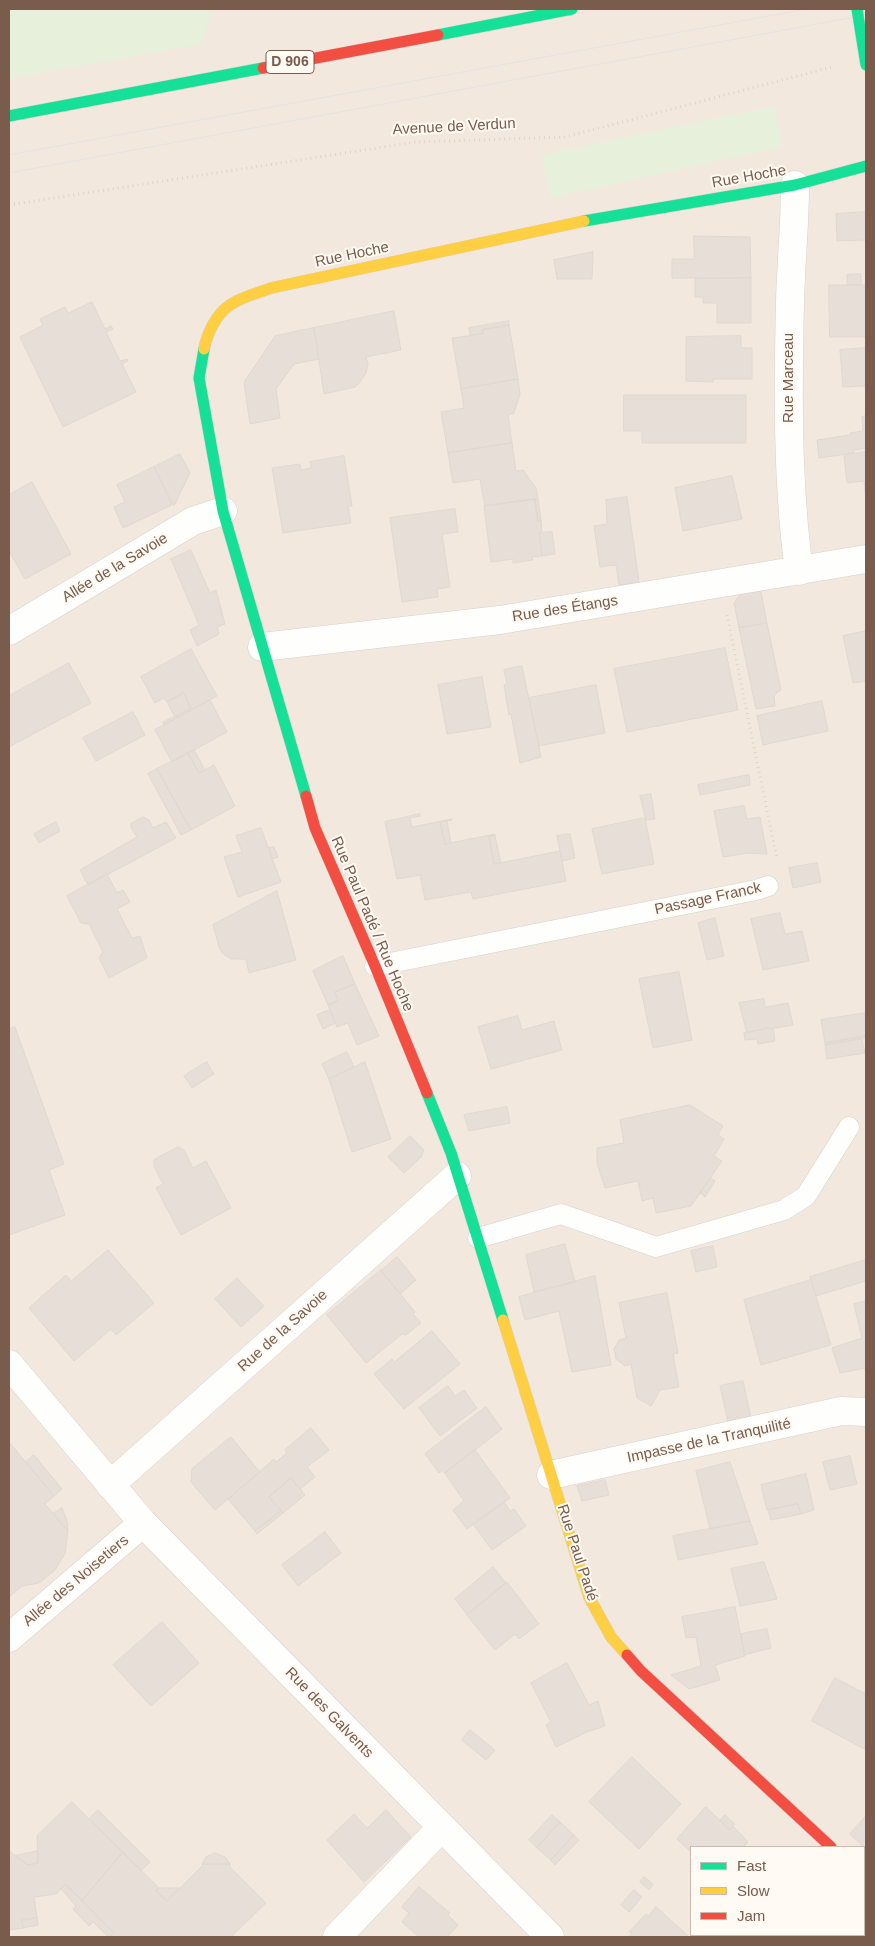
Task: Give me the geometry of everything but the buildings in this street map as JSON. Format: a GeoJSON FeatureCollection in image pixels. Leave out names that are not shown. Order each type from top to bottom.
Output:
{"type":"FeatureCollection","features":[{"type":"Feature","properties":{"kind":"street","name":"D 906"},"geometry":{"type":"LineString","coordinates":[[9,116],[572,9]]}},
{"type":"Feature","properties":{"kind":"street"},"geometry":{"type":"LineString","coordinates":[[857,9],[866,65]]}},
{"type":"Feature","properties":{"kind":"street","name":"Rue Hoche"},"geometry":{"type":"LineString","coordinates":[[272,679],[223,511],[199,378],[206,339],[215,321],[229,305],[271,288],[595,219],[795,185],[866,166]]}},
{"type":"Feature","properties":{"kind":"street","name":"Rue Marceau"},"geometry":{"type":"LineString","coordinates":[[795,185],[788,398],[792,523],[799,570]]}},
{"type":"Feature","properties":{"kind":"street","name":"Allée de la Savoie"},"geometry":{"type":"LineString","coordinates":[[9,630],[194,521],[223,511]]}},
{"type":"Feature","properties":{"kind":"street","name":"Rue des Étangs"},"geometry":{"type":"LineString","coordinates":[[262,647],[500,620],[866,559]]}},
{"type":"Feature","properties":{"kind":"street","name":"Rue Paul Padé / Rue Hoche"},"geometry":{"type":"LineString","coordinates":[[272,679],[314,828],[375,966],[451,1153],[456,1176]]}},
{"type":"Feature","properties":{"kind":"street","name":"Rue Paul Padé"},"geometry":{"type":"LineString","coordinates":[[456,1176],[478,1238],[589,1597],[611,1637],[641,1671],[830,1846]]}},
{"type":"Feature","properties":{"kind":"street","name":"Rue de la Savoie"},"geometry":{"type":"LineString","coordinates":[[110,1485],[456,1176]]}},
{"type":"Feature","properties":{"kind":"street","name":"Rue des Galvents"},"geometry":{"type":"LineString","coordinates":[[9,1364],[144,1523],[441,1828],[550,1937]]}},
{"type":"Feature","properties":{"kind":"street","name":"Impasse de la Tranquilité"},"geometry":{"type":"LineString","coordinates":[[551,1475],[840,1411],[866,1412]]}},
{"type":"Feature","properties":{"kind":"street","name":"Allée des Noisetiers"},"geometry":{"type":"LineString","coordinates":[[9,1638],[144,1523]]}},
{"type":"Feature","properties":{"kind":"street"},"geometry":{"type":"LineString","coordinates":[[337,1937],[441,1828]]}},
{"type":"Feature","properties":{"kind":"lane","name":"Passage Franck"},"geometry":{"type":"LineString","coordinates":[[375,966],[756,890],[768,886]]}},
{"type":"Feature","properties":{"kind":"lane"},"geometry":{"type":"LineString","coordinates":[[478,1238],[561,1214],[656,1247],[784,1210],[806,1196],[849,1127]]}},
{"type":"Feature","properties":{"kind":"path","name":"Avenue de Verdun"},"geometry":{"type":"LineString","coordinates":[[9,205],[416,142],[565,137],[839,65]]}},
{"type":"Feature","properties":{"kind":"path","name":"Passage Franck"},"geometry":{"type":"LineString","coordinates":[[725,606],[778,865],[776,877],[768,886]]}},
{"type":"Feature","properties":{"kind":"shaded area"},"geometry":{"type":"Polygon","coordinates":[[[9,9],[866,9],[866,1937],[9,1937],[9,9]]]}},
{"type":"Feature","properties":{"kind":"green space"},"geometry":{"type":"Polygon","coordinates":[[[9,9],[212,9],[201,44],[9,79],[9,9]]]}},
{"type":"Feature","properties":{"kind":"green space"},"geometry":{"type":"Polygon","coordinates":[[[774,106],[782,147],[550,198],[542,155],[774,106]]]}},
{"type":"Feature","properties":{"kind":"tram line"},"geometry":{"type":"LineString","coordinates":[[9,155],[807,9]]}},
{"type":"Feature","properties":{"kind":"tram line"},"geometry":{"type":"LineString","coordinates":[[9,173],[866,15]]}},
{"type":"Feature","properties":{"kind":"traffic: fast"},"geometry":{"type":"LineString","coordinates":[[438,35],[572,9]]}},
{"type":"Feature","properties":{"kind":"traffic: fast"},"geometry":{"type":"LineString","coordinates":[[857,9],[866,65]]}},
{"type":"Feature","properties":{"kind":"traffic: fast"},"geometry":{"type":"LineString","coordinates":[[9,116],[263,68]]}},
{"type":"Feature","properties":{"kind":"traffic: fast"},"geometry":{"type":"LineString","coordinates":[[584,221],[795,185],[866,166]]}},
{"type":"Feature","properties":{"kind":"traffic: fast"},"geometry":{"type":"LineString","coordinates":[[204,349],[199,378],[223,511],[306,796]]}},
{"type":"Feature","properties":{"kind":"traffic: fast"},"geometry":{"type":"LineString","coordinates":[[427,1093],[451,1153],[503,1320]]}},
{"type":"Feature","properties":{"kind":"traffic: slow"},"geometry":{"type":"LineString","coordinates":[[204,349],[207,337],[220,314],[230,305],[250,295],[271,288],[584,221]]}},
{"type":"Feature","properties":{"kind":"traffic: slow"},"geometry":{"type":"LineString","coordinates":[[503,1320],[589,1597],[611,1637],[627,1655]]}},
{"type":"Feature","properties":{"kind":"traffic: jam"},"geometry":{"type":"LineString","coordinates":[[263,68],[438,35]]}},
{"type":"Feature","properties":{"kind":"traffic: jam"},"geometry":{"type":"LineString","coordinates":[[306,796],[315,828],[375,966],[427,1093]]}},
{"type":"Feature","properties":{"kind":"traffic: jam"},"geometry":{"type":"LineString","coordinates":[[627,1655],[641,1671],[830,1846]]}}]}
